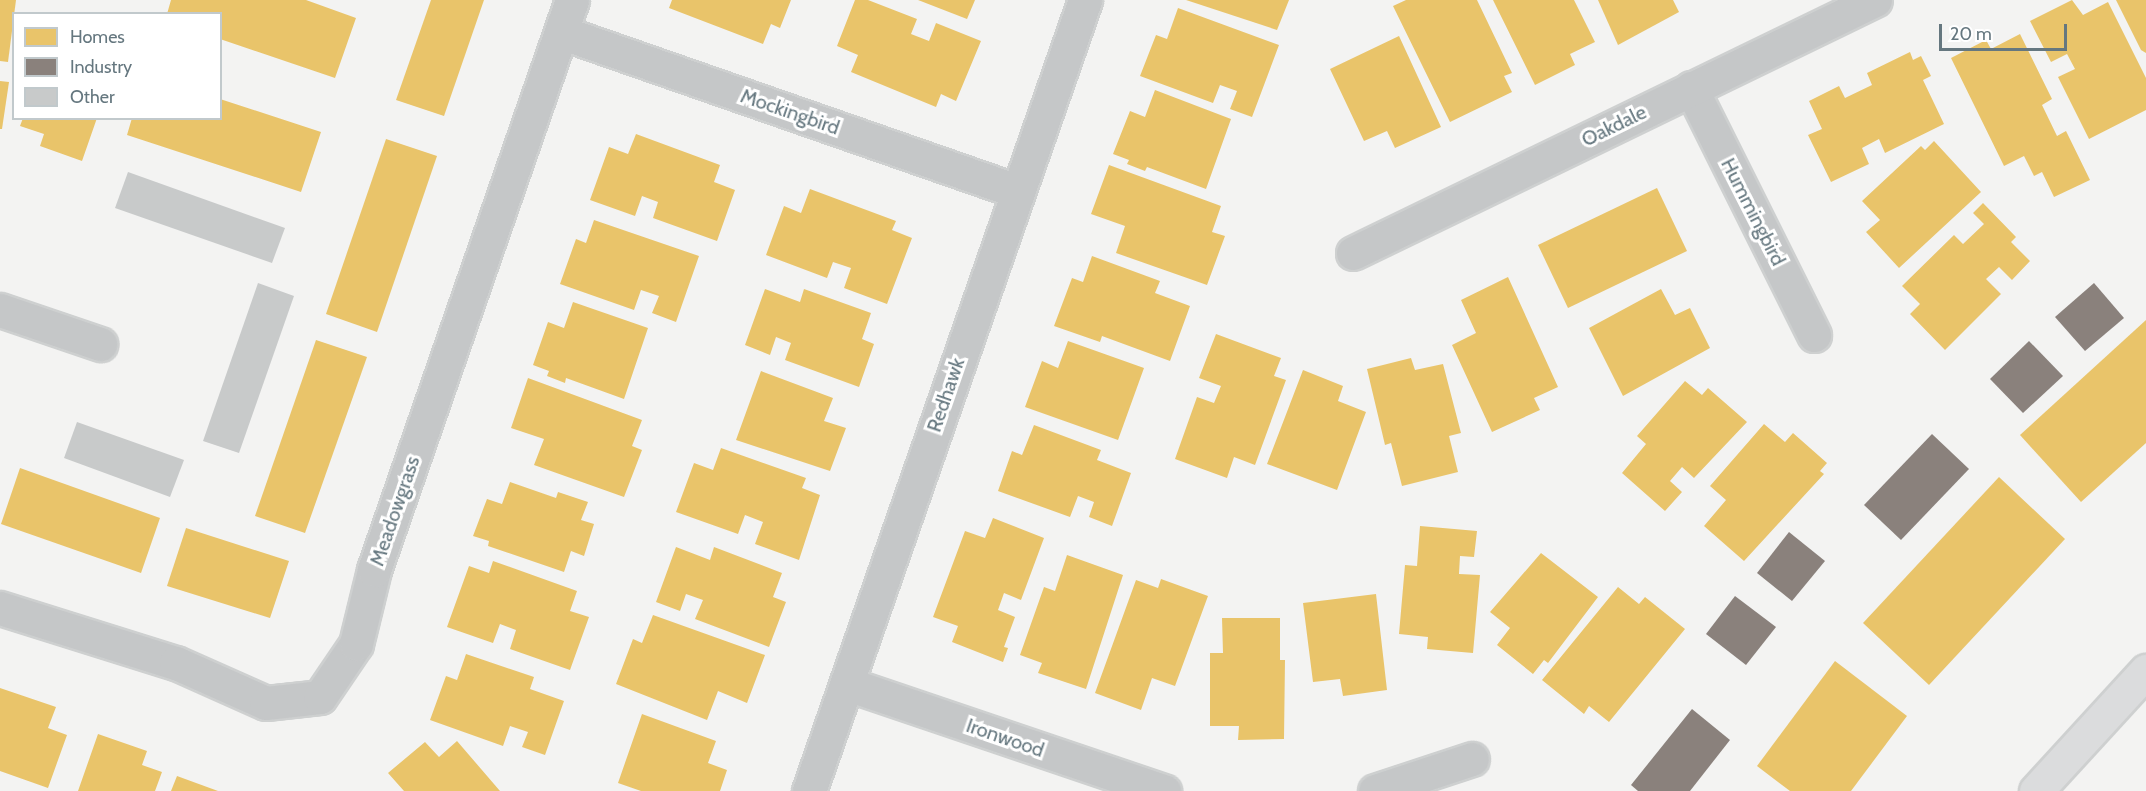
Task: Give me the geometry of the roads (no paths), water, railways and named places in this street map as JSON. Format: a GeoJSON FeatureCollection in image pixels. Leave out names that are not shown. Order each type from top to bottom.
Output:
{"type":"FeatureCollection","features":[{"type":"Feature","properties":{"kind":"main road"},"geometry":{"type":"LineString","coordinates":[[2036,791],[2146,671]]}},
{"type":"Feature","properties":{"kind":"street","name":"Meadowgrass"},"geometry":{"type":"LineString","coordinates":[[0,608],[176,663],[266,703],[320,697],[356,644],[374,570],[563,33],[572,0]]}},
{"type":"Feature","properties":{"kind":"street","name":"Redhawk"},"geometry":{"type":"LineString","coordinates":[[809,791],[1084,0]]}},
{"type":"Feature","properties":{"kind":"street","name":"Oakdale"},"geometry":{"type":"LineString","coordinates":[[1353,253],[1875,0]]}},
{"type":"Feature","properties":{"kind":"street","name":"Mockingbird"},"geometry":{"type":"LineString","coordinates":[[563,33],[1017,191]]}},
{"type":"Feature","properties":{"kind":"street","name":"Hummingbird"},"geometry":{"type":"LineString","coordinates":[[1691,88],[1814,335]]}},
{"type":"Feature","properties":{"kind":"street"},"geometry":{"type":"LineString","coordinates":[[0,310],[100,344]]}},
{"type":"Feature","properties":{"kind":"street","name":"Ironwood"},"geometry":{"type":"LineString","coordinates":[[847,684],[1164,791]]}},
{"type":"Feature","properties":{"kind":"street"},"geometry":{"type":"LineString","coordinates":[[1375,791],[1472,759]]}}]}
